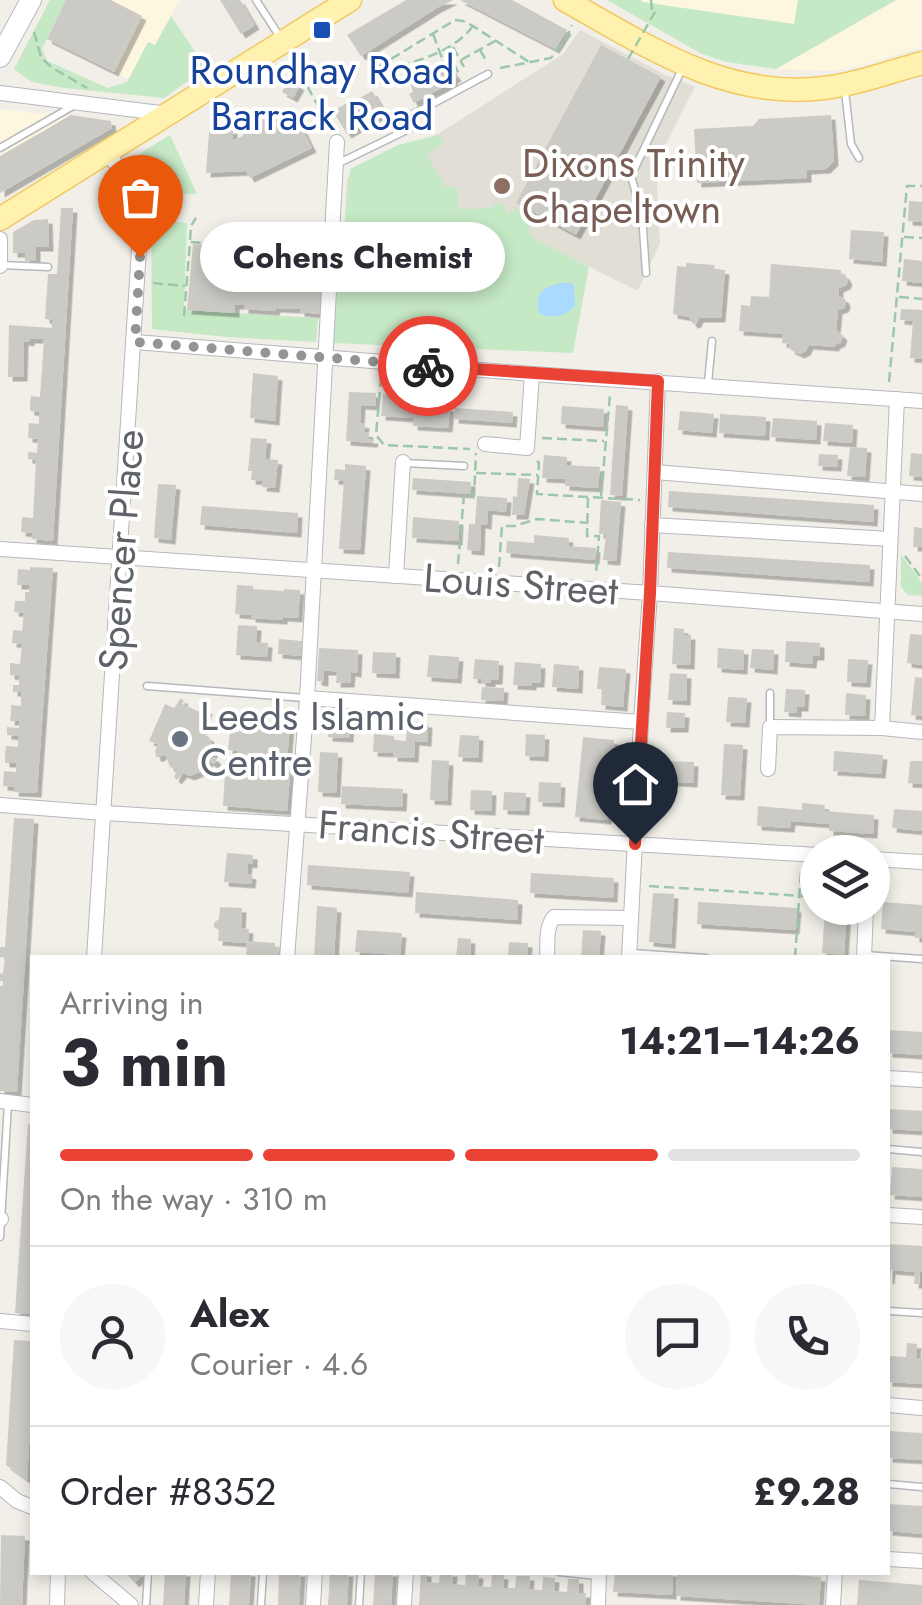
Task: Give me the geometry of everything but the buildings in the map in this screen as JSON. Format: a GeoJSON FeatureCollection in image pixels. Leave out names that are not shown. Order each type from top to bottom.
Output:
{"type":"FeatureCollection","features":[{"type":"Feature","properties":{"kind":"main road"},"geometry":{"type":"LineString","coordinates":[[0,218],[350,0]]}},
{"type":"Feature","properties":{"kind":"main road"},"geometry":{"type":"LineString","coordinates":[[565,0],[706,74],[770,90],[844,85],[922,63]]}},
{"type":"Feature","properties":{"kind":"street"},"geometry":{"type":"LineString","coordinates":[[0,56],[31,0]]}},
{"type":"Feature","properties":{"kind":"street"},"geometry":{"type":"LineString","coordinates":[[0,94],[170,114]]}},
{"type":"Feature","properties":{"kind":"street"},"geometry":{"type":"LineString","coordinates":[[287,955],[307,698],[338,142]]}},
{"type":"Feature","properties":{"kind":"street","name":"Spencer Place"},"geometry":{"type":"LineString","coordinates":[[94,955],[142,201],[108,153]]}},
{"type":"Feature","properties":{"kind":"street"},"geometry":{"type":"LineString","coordinates":[[0,239],[0,266]]}},
{"type":"Feature","properties":{"kind":"street"},"geometry":{"type":"LineString","coordinates":[[135,342],[922,401]]}},
{"type":"Feature","properties":{"kind":"street"},"geometry":{"type":"LineString","coordinates":[[485,444],[527,442],[532,374]]}},
{"type":"Feature","properties":{"kind":"street"},"geometry":{"type":"LineString","coordinates":[[629,955],[658,381]]}},
{"type":"Feature","properties":{"kind":"street"},"geometry":{"type":"LineString","coordinates":[[882,728],[892,399]]}},
{"type":"Feature","properties":{"kind":"street"},"geometry":{"type":"LineString","coordinates":[[396,576],[403,462]]}},
{"type":"Feature","properties":{"kind":"street"},"geometry":{"type":"LineString","coordinates":[[655,472],[922,494]]}},
{"type":"Feature","properties":{"kind":"street"},"geometry":{"type":"LineString","coordinates":[[652,525],[890,539]]}},
{"type":"Feature","properties":{"kind":"street","name":"Louis Street"},"geometry":{"type":"LineString","coordinates":[[0,549],[922,614]]}},
{"type":"Feature","properties":{"kind":"street"},"geometry":{"type":"LineString","coordinates":[[307,698],[641,722]]}},
{"type":"Feature","properties":{"kind":"street"},"geometry":{"type":"LineString","coordinates":[[768,769],[770,728],[922,732]]}},
{"type":"Feature","properties":{"kind":"street","name":"Francis Street"},"geometry":{"type":"LineString","coordinates":[[0,805],[800,854]]}},
{"type":"Feature","properties":{"kind":"street"},"geometry":{"type":"LineString","coordinates":[[890,860],[922,862]]}},
{"type":"Feature","properties":{"kind":"street"},"geometry":{"type":"LineString","coordinates":[[548,955],[548,931],[554,917],[631,918]]}},
{"type":"Feature","properties":{"kind":"street"},"geometry":{"type":"LineString","coordinates":[[864,955],[865,925]]}},
{"type":"Feature","properties":{"kind":"street"},"geometry":{"type":"LineString","coordinates":[[890,1078],[922,1080]]}},
{"type":"Feature","properties":{"kind":"street"},"geometry":{"type":"LineString","coordinates":[[4,1102],[30,1105]]}},
{"type":"Feature","properties":{"kind":"street"},"geometry":{"type":"LineString","coordinates":[[890,1216],[922,1218]]}},
{"type":"Feature","properties":{"kind":"street"},"geometry":{"type":"LineString","coordinates":[[0,1321],[30,1324]]}},
{"type":"Feature","properties":{"kind":"street"},"geometry":{"type":"LineString","coordinates":[[890,1405],[922,1408]]}},
{"type":"Feature","properties":{"kind":"street"},"geometry":{"type":"LineString","coordinates":[[0,1487],[30,1506]]}},
{"type":"Feature","properties":{"kind":"street"},"geometry":{"type":"LineString","coordinates":[[890,1559],[922,1561]]}},
{"type":"Feature","properties":{"kind":"street"},"geometry":{"type":"LineString","coordinates":[[57,1605],[58,1575]]}},
{"type":"Feature","properties":{"kind":"street"},"geometry":{"type":"LineString","coordinates":[[96,1575],[131,1605]]}},
{"type":"Feature","properties":{"kind":"street"},"geometry":{"type":"LineString","coordinates":[[206,1605],[208,1575]]}},
{"type":"Feature","properties":{"kind":"street"},"geometry":{"type":"LineString","coordinates":[[314,1605],[315,1575]]}},
{"type":"Feature","properties":{"kind":"street"},"geometry":{"type":"LineString","coordinates":[[404,1605],[406,1575]]}},
{"type":"Feature","properties":{"kind":"street"},"geometry":{"type":"LineString","coordinates":[[598,1605],[599,1575]]}},
{"type":"Feature","properties":{"kind":"street"},"geometry":{"type":"LineString","coordinates":[[834,1605],[835,1575]]}},
{"type":"Feature","properties":{"kind":"lane"},"geometry":{"type":"LineString","coordinates":[[256,0],[284,42]]}},
{"type":"Feature","properties":{"kind":"lane"},"geometry":{"type":"LineString","coordinates":[[646,273],[642,214],[631,176],[684,64]]}},
{"type":"Feature","properties":{"kind":"lane"},"geometry":{"type":"LineString","coordinates":[[336,164],[412,128],[406,118],[488,74]]}},
{"type":"Feature","properties":{"kind":"lane"},"geometry":{"type":"LineString","coordinates":[[844,85],[851,144],[859,158]]}},
{"type":"Feature","properties":{"kind":"lane"},"geometry":{"type":"LineString","coordinates":[[0,148],[78,103]]}},
{"type":"Feature","properties":{"kind":"lane"},"geometry":{"type":"LineString","coordinates":[[0,266],[48,267]]}},
{"type":"Feature","properties":{"kind":"lane"},"geometry":{"type":"LineString","coordinates":[[708,385],[712,341]]}},
{"type":"Feature","properties":{"kind":"lane"},"geometry":{"type":"LineString","coordinates":[[403,462],[464,466]]}},
{"type":"Feature","properties":{"kind":"lane"},"geometry":{"type":"LineString","coordinates":[[147,686],[307,698]]}},
{"type":"Feature","properties":{"kind":"lane"},"geometry":{"type":"LineString","coordinates":[[770,693],[770,728]]}},
{"type":"Feature","properties":{"kind":"lane"},"geometry":{"type":"LineString","coordinates":[[890,957],[922,959]]}},
{"type":"Feature","properties":{"kind":"lane"},"geometry":{"type":"LineString","coordinates":[[0,1238],[4,1102]]}},
{"type":"Feature","properties":{"kind":"lane"},"geometry":{"type":"LineString","coordinates":[[890,1149],[922,1152]]}},
{"type":"Feature","properties":{"kind":"lane"},"geometry":{"type":"LineString","coordinates":[[890,1311],[922,1313]]}},
{"type":"Feature","properties":{"kind":"lane"},"geometry":{"type":"LineString","coordinates":[[890,1484],[922,1487]]}},
{"type":"Feature","properties":{"kind":"lane"},"geometry":{"type":"LineString","coordinates":[[146,1605],[148,1575]]}},
{"type":"Feature","properties":{"kind":"lane"},"geometry":{"type":"LineString","coordinates":[[261,1605],[263,1575]]}},
{"type":"Feature","properties":{"kind":"lane"},"geometry":{"type":"LineString","coordinates":[[358,1605],[361,1575]]}},
{"type":"Feature","properties":{"kind":"path"},"geometry":{"type":"LineString","coordinates":[[628,59],[655,12],[651,0]]}},
{"type":"Feature","properties":{"kind":"path"},"geometry":{"type":"LineString","coordinates":[[473,26],[459,43],[440,52],[376,73],[373,70],[454,20],[473,26],[529,62]]}},
{"type":"Feature","properties":{"kind":"path"},"geometry":{"type":"LineString","coordinates":[[32,26],[40,57],[98,94]]}},
{"type":"Feature","properties":{"kind":"path"},"geometry":{"type":"LineString","coordinates":[[480,50],[492,70],[551,58],[572,26]]}},
{"type":"Feature","properties":{"kind":"path"},"geometry":{"type":"LineString","coordinates":[[432,32],[442,58]]}},
{"type":"Feature","properties":{"kind":"path"},"geometry":{"type":"LineString","coordinates":[[460,60],[496,40]]}},
{"type":"Feature","properties":{"kind":"path"},"geometry":{"type":"LineString","coordinates":[[284,42],[338,142]]}},
{"type":"Feature","properties":{"kind":"path"},"geometry":{"type":"LineString","coordinates":[[453,46],[464,67]]}},
{"type":"Feature","properties":{"kind":"path"},"geometry":{"type":"LineString","coordinates":[[446,49],[466,86]]}},
{"type":"Feature","properties":{"kind":"path"},"geometry":{"type":"LineString","coordinates":[[892,399],[907,186],[922,186]]}},
{"type":"Feature","properties":{"kind":"path"},"geometry":{"type":"LineString","coordinates":[[184,316],[191,226],[196,218]]}},
{"type":"Feature","properties":{"kind":"path"},"geometry":{"type":"LineString","coordinates":[[190,242],[266,248],[268,222]]}},
{"type":"Feature","properties":{"kind":"path"},"geometry":{"type":"LineString","coordinates":[[902,237],[922,238]]}},
{"type":"Feature","properties":{"kind":"path"},"geometry":{"type":"LineString","coordinates":[[138,282],[186,286]]}},
{"type":"Feature","properties":{"kind":"path"},"geometry":{"type":"LineString","coordinates":[[897,297],[922,299]]}},
{"type":"Feature","properties":{"kind":"path"},"geometry":{"type":"LineString","coordinates":[[382,362],[376,435],[384,444],[476,449],[474,496],[464,495],[457,580]]}},
{"type":"Feature","properties":{"kind":"path"},"geometry":{"type":"LineString","coordinates":[[601,498],[611,378]]}},
{"type":"Feature","properties":{"kind":"path"},"geometry":{"type":"LineString","coordinates":[[606,442],[527,442],[539,463],[537,494],[654,500]]}},
{"type":"Feature","properties":{"kind":"path"},"geometry":{"type":"LineString","coordinates":[[475,472],[538,476]]}},
{"type":"Feature","properties":{"kind":"path"},"geometry":{"type":"LineString","coordinates":[[588,497],[588,536],[599,536],[595,590]]}},
{"type":"Feature","properties":{"kind":"path"},"geometry":{"type":"LineString","coordinates":[[498,583],[502,526],[537,518],[588,523]]}},
{"type":"Feature","properties":{"kind":"path"},"geometry":{"type":"LineString","coordinates":[[890,539],[922,579]]}},
{"type":"Feature","properties":{"kind":"path"},"geometry":{"type":"LineString","coordinates":[[911,565],[922,566]]}},
{"type":"Feature","properties":{"kind":"path"},"geometry":{"type":"LineString","coordinates":[[633,886],[799,896]]}},
{"type":"Feature","properties":{"kind":"path"},"geometry":{"type":"LineString","coordinates":[[795,955],[800,892]]}},
{"type":"Feature","properties":{"kind":"shaded area"},"geometry":{"type":"Polygon","coordinates":[[[66,0],[183,0],[135,82],[47,39],[66,0]]]}},
{"type":"Feature","properties":{"kind":"shaded area"},"geometry":{"type":"Polygon","coordinates":[[[641,0],[798,0],[795,24],[641,0]]]}},
{"type":"Feature","properties":{"kind":"shaded area"},"geometry":{"type":"Polygon","coordinates":[[[896,0],[922,0],[922,47],[832,71],[776,69],[896,0]]]}},
{"type":"Feature","properties":{"kind":"shaded area","name":"Dixons Trinity Chapeltown"},"geometry":{"type":"Polygon","coordinates":[[[580,30],[695,87],[656,163],[660,243],[638,291],[555,250],[339,339],[347,178],[438,134],[563,54],[580,30]]]}},
{"type":"Feature","properties":{"kind":"shaded area"},"geometry":{"type":"Polygon","coordinates":[[[0,109],[111,121],[112,128],[0,193],[0,109]]]}},
{"type":"Feature","properties":{"kind":"green space"},"geometry":{"type":"Polygon","coordinates":[[[50,0],[66,0],[42,49],[47,61],[108,88],[127,82],[148,42],[155,45],[171,16],[206,68],[164,98],[32,82],[14,69],[50,0]]]}},
{"type":"Feature","properties":{"kind":"green space"},"geometry":{"type":"Polygon","coordinates":[[[607,0],[641,0],[794,24],[798,0],[896,0],[776,69],[702,54],[607,0]]]}},
{"type":"Feature","properties":{"kind":"green space"},"geometry":{"type":"Polygon","coordinates":[[[170,135],[197,194],[168,194],[167,221],[187,223],[184,310],[318,318],[316,342],[152,329],[151,214],[136,166],[137,157],[170,135]]]}},
{"type":"Feature","properties":{"kind":"green space"},"geometry":{"type":"Polygon","coordinates":[[[438,135],[444,142],[426,154],[446,187],[457,186],[459,209],[493,208],[494,204],[503,203],[507,214],[519,207],[529,214],[529,233],[538,241],[589,267],[573,353],[332,343],[350,169],[398,145],[438,135]]]}},
{"type":"Feature","properties":{"kind":"green space"},"geometry":{"type":"Polygon","coordinates":[[[901,555],[922,583],[922,596],[908,595],[901,587],[901,555]]]}},
{"type":"Feature","properties":{"kind":"water"},"geometry":{"type":"Polygon","coordinates":[[[562,283],[574,286],[575,306],[559,316],[540,314],[541,293],[562,283]]]}},
{"type":"Feature","properties":{"kind":"way so far"},"geometry":{"type":"LineString","coordinates":[[140,257],[135,342],[428,366]]}},
{"type":"Feature","properties":{"kind":"place","name":"Roundhay Road Barrack Road"},"geometry":{"type":"Point","coordinates":[322,30]}},
{"type":"Feature","properties":{"kind":"place","name":"Dixons Trinity Chapeltown"},"geometry":{"type":"Point","coordinates":[502,186]}},
{"type":"Feature","properties":{"kind":"place","name":"Cohens Chemist"},"geometry":{"type":"Point","coordinates":[140,257]}},
{"type":"Feature","properties":{"kind":"place","name":"Leeds Islamic Centre"},"geometry":{"type":"Point","coordinates":[180,739]}},
{"type":"Feature","properties":{"kind":"route"},"geometry":{"type":"LineString","coordinates":[[428,366],[658,381],[635,844]]}}]}
